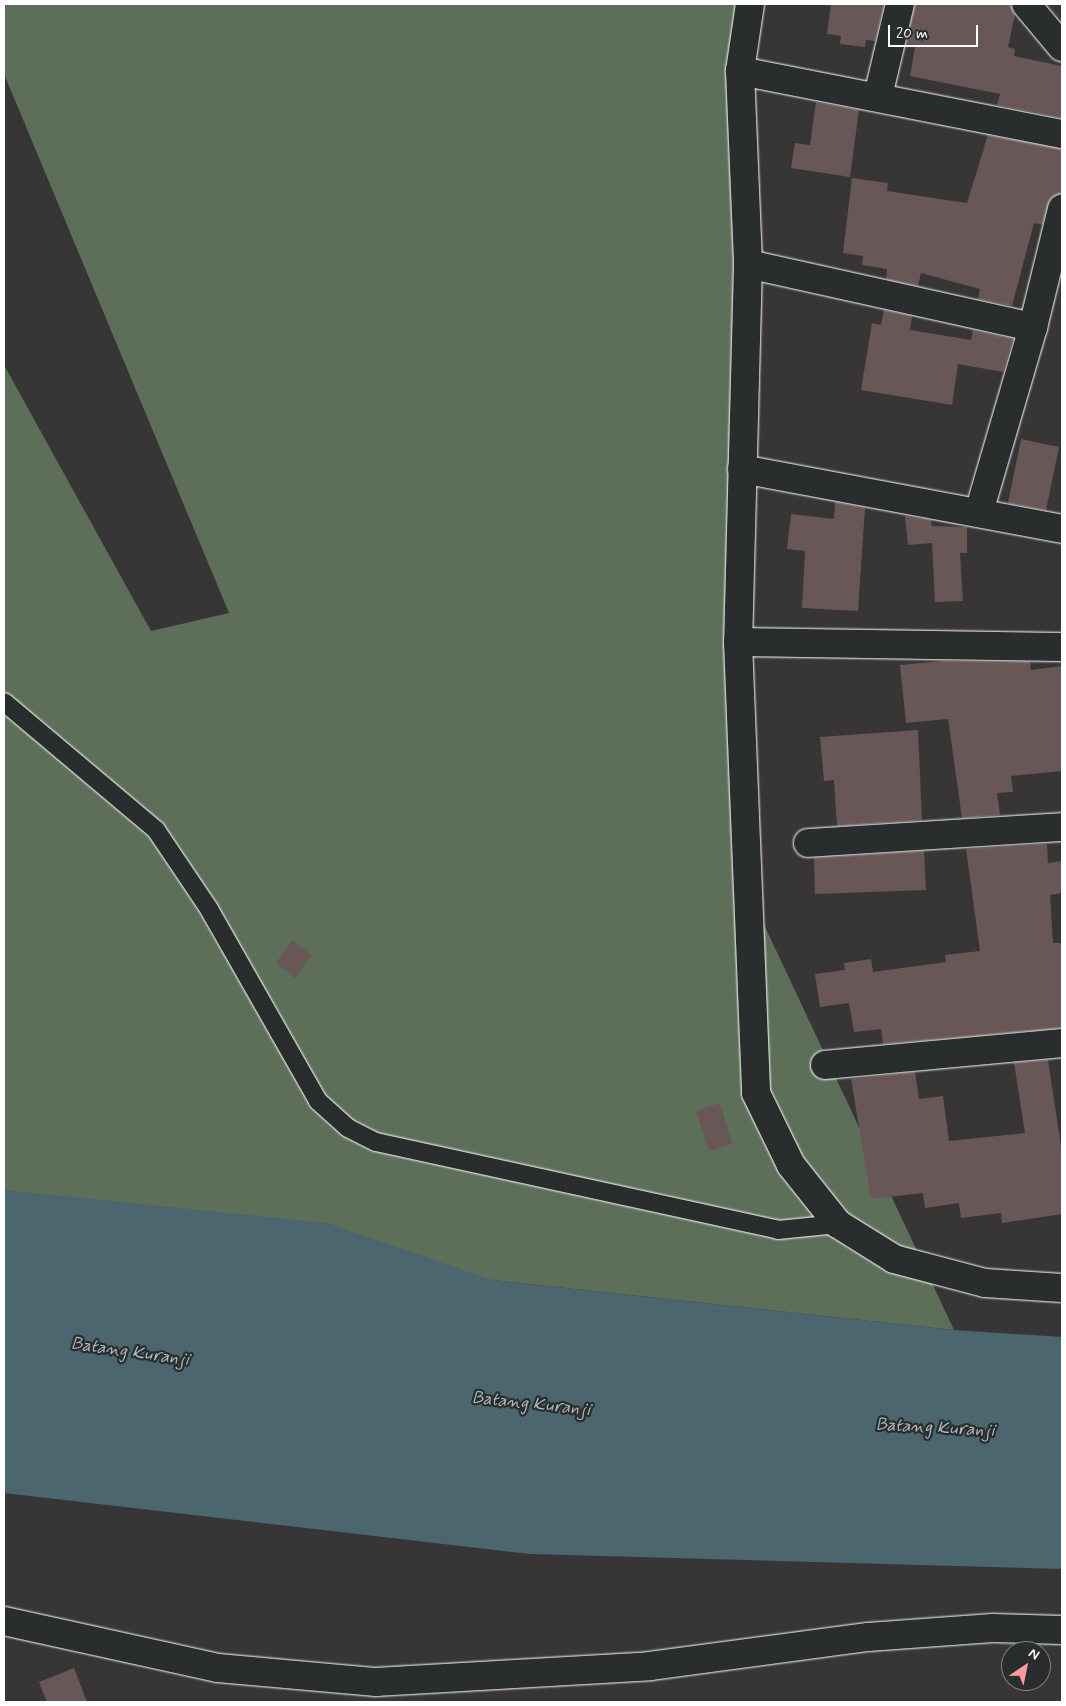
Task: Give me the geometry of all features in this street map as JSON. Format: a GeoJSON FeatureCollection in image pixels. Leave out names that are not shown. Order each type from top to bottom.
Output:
{"type":"FeatureCollection","features":[{"type":"Feature","properties":{"kind":"street"},"geometry":{"type":"LineString","coordinates":[[750,4],[740,71],[748,264],[738,642],[756,1093],[791,1165],[838,1224],[894,1259],[985,1282],[1062,1288]]}},
{"type":"Feature","properties":{"kind":"street"},"geometry":{"type":"LineString","coordinates":[[878,96],[900,4]]}},
{"type":"Feature","properties":{"kind":"street"},"geometry":{"type":"LineString","coordinates":[[1026,4],[1062,46]]}},
{"type":"Feature","properties":{"kind":"street"},"geometry":{"type":"LineString","coordinates":[[740,71],[878,96],[1062,134]]}},
{"type":"Feature","properties":{"kind":"street"},"geometry":{"type":"LineString","coordinates":[[979,512],[1033,327],[1062,209]]}},
{"type":"Feature","properties":{"kind":"street"},"geometry":{"type":"LineString","coordinates":[[748,264],[1033,327]]}},
{"type":"Feature","properties":{"kind":"street"},"geometry":{"type":"LineString","coordinates":[[742,468],[1062,529]]}},
{"type":"Feature","properties":{"kind":"street"},"geometry":{"type":"LineString","coordinates":[[738,642],[1062,647]]}},
{"type":"Feature","properties":{"kind":"street"},"geometry":{"type":"LineString","coordinates":[[808,843],[1062,827]]}},
{"type":"Feature","properties":{"kind":"street"},"geometry":{"type":"LineString","coordinates":[[825,1065],[1062,1043]]}},
{"type":"Feature","properties":{"kind":"street"},"geometry":{"type":"LineString","coordinates":[[4,1621],[218,1668],[376,1682],[650,1666],[868,1637],[993,1628],[1062,1630]]}},
{"type":"Feature","properties":{"kind":"lane"},"geometry":{"type":"LineString","coordinates":[[4,702],[156,830],[209,909],[318,1101],[348,1128],[376,1142],[778,1230],[838,1224]]}},
{"type":"Feature","properties":{"kind":"green space"},"geometry":{"type":"Polygon","coordinates":[[[4,4],[742,4],[746,886],[954,1330],[492,1280],[4,1211],[4,365],[151,631],[229,613],[4,74],[4,4]]]}},
{"type":"Feature","properties":{"kind":"water","name":"Batang Kuranji"},"geometry":{"type":"Polygon","coordinates":[[[4,1190],[327,1223],[492,1280],[954,1330],[1062,1337],[1062,1569],[530,1554],[4,1493],[4,1190]]]}},
{"type":"Feature","properties":{"kind":"building"},"geometry":{"type":"Polygon","coordinates":[[[831,4],[884,4],[875,41],[866,40],[865,47],[840,44],[841,36],[827,34],[831,4]]]}},
{"type":"Feature","properties":{"kind":"building"},"geometry":{"type":"Polygon","coordinates":[[[915,4],[1011,4],[1015,15],[1008,47],[1015,49],[1014,56],[1062,66],[1062,118],[997,105],[1000,94],[910,76],[915,47],[906,46],[915,4]]]}},
{"type":"Feature","properties":{"kind":"building"},"geometry":{"type":"Polygon","coordinates":[[[816,102],[859,110],[850,177],[791,168],[795,143],[810,145],[816,102]]]}},
{"type":"Feature","properties":{"kind":"building"},"geometry":{"type":"Polygon","coordinates":[[[988,135],[1062,149],[1061,194],[1050,199],[1042,225],[1034,223],[1012,306],[978,299],[980,289],[921,273],[918,286],[886,279],[887,269],[862,265],[863,256],[843,253],[852,178],[888,183],[887,191],[967,203],[988,135]]]}},
{"type":"Feature","properties":{"kind":"building"},"geometry":{"type":"Polygon","coordinates":[[[884,310],[912,316],[910,330],[971,340],[973,330],[1013,339],[1003,372],[958,364],[952,405],[861,390],[872,323],[881,325],[884,310]]]}},
{"type":"Feature","properties":{"kind":"building"},"geometry":{"type":"Polygon","coordinates":[[[1021,439],[1059,447],[1046,510],[1008,503],[1021,439]]]}},
{"type":"Feature","properties":{"kind":"building"},"geometry":{"type":"Polygon","coordinates":[[[835,502],[865,508],[858,611],[802,608],[805,551],[787,549],[791,514],[834,519],[835,502]]]}},
{"type":"Feature","properties":{"kind":"building"},"geometry":{"type":"Polygon","coordinates":[[[905,516],[931,520],[932,526],[967,527],[967,553],[960,553],[963,601],[935,602],[932,543],[908,545],[905,516]]]}},
{"type":"Feature","properties":{"kind":"building"},"geometry":{"type":"Polygon","coordinates":[[[941,661],[1030,662],[1031,670],[1062,666],[1062,771],[1011,776],[1013,792],[997,793],[1000,815],[962,818],[948,719],[906,723],[900,665],[941,661]]]}},
{"type":"Feature","properties":{"kind":"building"},"geometry":{"type":"Polygon","coordinates":[[[918,730],[922,820],[837,826],[834,780],[824,781],[820,737],[918,730]]]}},
{"type":"Feature","properties":{"kind":"building"},"geometry":{"type":"Polygon","coordinates":[[[1047,844],[1048,863],[1062,861],[1062,893],[1050,895],[1053,943],[1062,943],[1062,1028],[883,1044],[881,1029],[854,1032],[849,1003],[820,1007],[815,974],[845,970],[844,963],[871,959],[873,972],[946,962],[945,955],[980,951],[966,849],[1047,844]]]}},
{"type":"Feature","properties":{"kind":"building"},"geometry":{"type":"Polygon","coordinates":[[[924,851],[926,890],[815,894],[814,858],[924,851]]]}},
{"type":"Feature","properties":{"kind":"building"},"geometry":{"type":"Polygon","coordinates":[[[292,940],[312,955],[295,978],[276,963],[292,940]]]}},
{"type":"Feature","properties":{"kind":"building"},"geometry":{"type":"Polygon","coordinates":[[[1048,1060],[1062,1153],[1062,1214],[1002,1223],[1001,1213],[961,1218],[959,1203],[925,1208],[923,1193],[871,1199],[851,1079],[915,1072],[919,1099],[943,1096],[949,1141],[1025,1133],[1014,1063],[1048,1060]]]}},
{"type":"Feature","properties":{"kind":"building"},"geometry":{"type":"Polygon","coordinates":[[[720,1103],[732,1144],[709,1151],[696,1111],[720,1103]]]}},
{"type":"Feature","properties":{"kind":"building"},"geometry":{"type":"Polygon","coordinates":[[[74,1668],[87,1702],[47,1702],[39,1682],[74,1668]]]}}]}
